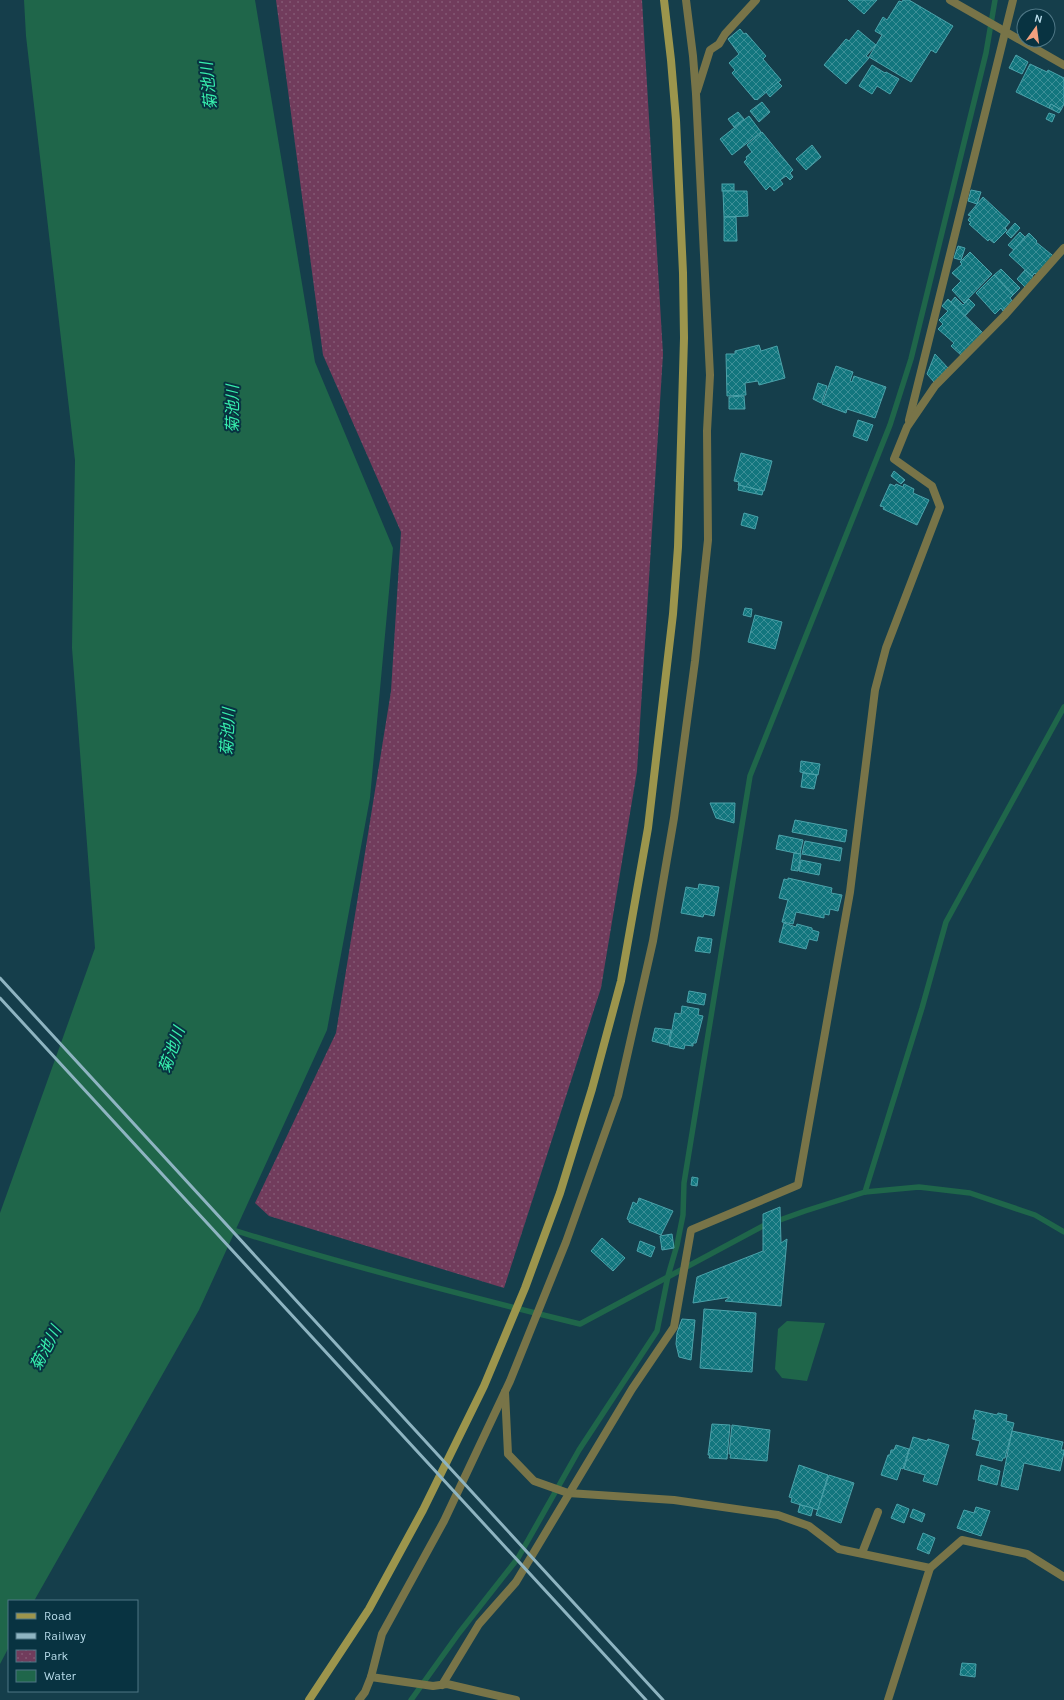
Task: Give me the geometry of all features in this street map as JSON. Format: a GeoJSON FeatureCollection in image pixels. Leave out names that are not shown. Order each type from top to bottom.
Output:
{"type":"FeatureCollection","features":[{"type":"Feature","properties":{"kind":"street"},"geometry":{"type":"LineString","coordinates":[[309,1700],[369,1609],[423,1510],[486,1379],[525,1288],[560,1193],[592,1089],[621,981],[648,828],[673,614],[678,532],[684,338],[683,294],[676,120],[664,0]]}},
{"type":"Feature","properties":{"kind":"street"},"geometry":{"type":"LineString","coordinates":[[359,1700],[366,1692],[382,1634],[444,1521],[505,1391],[566,1242],[618,1096],[653,941],[674,818],[695,661],[708,540],[707,431],[710,375],[696,94],[686,0]]}},
{"type":"Feature","properties":{"kind":"street"},"geometry":{"type":"LineString","coordinates":[[696,94],[710,50],[719,44],[725,34],[756,0]]}},
{"type":"Feature","properties":{"kind":"street"},"geometry":{"type":"LineString","coordinates":[[950,0],[1064,65]]}},
{"type":"Feature","properties":{"kind":"street"},"geometry":{"type":"LineString","coordinates":[[442,1685],[479,1624],[516,1582],[632,1389],[674,1327],[691,1230],[798,1185],[850,892],[875,690],[886,648],[940,507],[932,486],[894,459],[907,427],[1003,31],[1013,0]]}},
{"type":"Feature","properties":{"kind":"street"},"geometry":{"type":"LineString","coordinates":[[907,427],[936,386],[1004,316],[1064,248]]}},
{"type":"Feature","properties":{"kind":"street"},"geometry":{"type":"LineString","coordinates":[[505,1391],[508,1454],[534,1481],[568,1494],[674,1500],[778,1515],[809,1526],[839,1549],[930,1568]]}},
{"type":"Feature","properties":{"kind":"street"},"geometry":{"type":"LineString","coordinates":[[862,1553],[878,1512]]}},
{"type":"Feature","properties":{"kind":"street"},"geometry":{"type":"LineString","coordinates":[[888,1700],[930,1568],[962,1540],[1027,1554],[1064,1577]]}},
{"type":"Feature","properties":{"kind":"street"},"geometry":{"type":"LineString","coordinates":[[371,1677],[433,1686],[447,1684],[516,1700]]}},
{"type":"Feature","properties":{"kind":"green space"},"geometry":{"type":"Polygon","coordinates":[[[276,0],[642,0],[663,354],[637,771],[601,988],[504,1288],[269,1216],[255,1203],[336,1033],[391,691],[401,532],[323,355],[276,0]]]}},
{"type":"Feature","properties":{"kind":"water","name":"菊池川"},"geometry":{"type":"Polygon","coordinates":[[[24,0],[255,0],[315,362],[393,548],[370,798],[327,1030],[199,1310],[35,1600],[8,1600],[8,1649],[0,1664],[0,1213],[95,948],[72,648],[75,460],[26,36],[24,0]]]}},
{"type":"Feature","properties":{"kind":"water"},"geometry":{"type":"Polygon","coordinates":[[[787,1321],[825,1323],[807,1381],[782,1378],[775,1369],[778,1329],[787,1321]]]}},
{"type":"Feature","properties":{"kind":"building"},"geometry":{"type":"Polygon","coordinates":[[[848,0],[877,0],[864,14],[848,0]]]}},
{"type":"Feature","properties":{"kind":"building"},"geometry":{"type":"Polygon","coordinates":[[[903,0],[909,0],[953,26],[936,53],[931,50],[911,82],[869,57],[882,35],[875,31],[883,17],[887,20],[899,1],[902,2],[903,0]]]}},
{"type":"Feature","properties":{"kind":"building"},"geometry":{"type":"Polygon","coordinates":[[[740,29],[744,34],[746,33],[766,56],[763,59],[781,80],[757,100],[755,100],[732,73],[735,70],[729,63],[739,54],[728,39],[740,29]]]}},
{"type":"Feature","properties":{"kind":"building"},"geometry":{"type":"Polygon","coordinates":[[[858,30],[876,45],[866,56],[869,58],[846,84],[824,65],[846,39],[849,41],[858,30]]]}},
{"type":"Feature","properties":{"kind":"building"},"geometry":{"type":"Polygon","coordinates":[[[1016,55],[1028,62],[1022,74],[1009,68],[1016,55]]]}},
{"type":"Feature","properties":{"kind":"building"},"geometry":{"type":"Polygon","coordinates":[[[1030,64],[1047,72],[1048,70],[1064,78],[1064,104],[1061,110],[1051,104],[1049,108],[1016,92],[1030,64]]]}},
{"type":"Feature","properties":{"kind":"building"},"geometry":{"type":"Polygon","coordinates":[[[872,65],[899,79],[890,94],[877,86],[872,94],[859,86],[872,65]]]}},
{"type":"Feature","properties":{"kind":"building"},"geometry":{"type":"Polygon","coordinates":[[[778,82],[782,86],[770,97],[766,92],[778,82]]]}},
{"type":"Feature","properties":{"kind":"building"},"geometry":{"type":"Polygon","coordinates":[[[762,102],[770,112],[759,122],[750,111],[762,102]]]}},
{"type":"Feature","properties":{"kind":"building"},"geometry":{"type":"Polygon","coordinates":[[[1051,104],[1061,110],[1059,113],[1049,108],[1051,104]]]}},
{"type":"Feature","properties":{"kind":"building"},"geometry":{"type":"Polygon","coordinates":[[[738,112],[744,119],[734,127],[728,119],[738,112]]]}},
{"type":"Feature","properties":{"kind":"building"},"geometry":{"type":"Polygon","coordinates":[[[1049,113],[1055,115],[1052,122],[1046,119],[1049,113]]]}},
{"type":"Feature","properties":{"kind":"building"},"geometry":{"type":"Polygon","coordinates":[[[749,116],[761,132],[732,155],[720,139],[749,116]]]}},
{"type":"Feature","properties":{"kind":"building"},"geometry":{"type":"Polygon","coordinates":[[[762,132],[793,170],[790,173],[793,177],[790,180],[786,176],[780,180],[783,184],[774,191],[770,186],[766,190],[744,162],[747,159],[746,157],[752,152],[747,145],[762,132]]]}},
{"type":"Feature","properties":{"kind":"building"},"geometry":{"type":"Polygon","coordinates":[[[812,145],[821,157],[806,170],[796,159],[812,145]]]}},
{"type":"Feature","properties":{"kind":"building"},"geometry":{"type":"Polygon","coordinates":[[[722,184],[734,184],[734,191],[722,191],[722,184]]]}},
{"type":"Feature","properties":{"kind":"building"},"geometry":{"type":"Polygon","coordinates":[[[971,190],[981,192],[977,204],[968,201],[971,190]]]}},
{"type":"Feature","properties":{"kind":"building"},"geometry":{"type":"Polygon","coordinates":[[[723,191],[747,191],[748,216],[724,217],[723,191]]]}},
{"type":"Feature","properties":{"kind":"building"},"geometry":{"type":"Polygon","coordinates":[[[983,197],[1010,222],[1005,228],[1007,230],[994,243],[989,239],[988,241],[969,224],[971,223],[968,220],[971,216],[968,215],[983,197]]]}},
{"type":"Feature","properties":{"kind":"building"},"geometry":{"type":"Polygon","coordinates":[[[724,217],[736,217],[737,241],[724,241],[724,217]]]}},
{"type":"Feature","properties":{"kind":"building"},"geometry":{"type":"Polygon","coordinates":[[[1015,223],[1020,228],[1011,238],[1006,233],[1015,223]]]}},
{"type":"Feature","properties":{"kind":"building"},"geometry":{"type":"Polygon","coordinates":[[[1020,232],[1025,237],[1014,250],[1008,245],[1020,232]]]}},
{"type":"Feature","properties":{"kind":"building"},"geometry":{"type":"Polygon","coordinates":[[[1029,233],[1037,241],[1036,242],[1057,259],[1038,276],[1035,273],[1032,276],[1009,255],[1029,233]]]}},
{"type":"Feature","properties":{"kind":"building"},"geometry":{"type":"Polygon","coordinates":[[[958,246],[965,248],[961,260],[954,258],[958,246]]]}},
{"type":"Feature","properties":{"kind":"building"},"geometry":{"type":"Polygon","coordinates":[[[970,252],[992,274],[964,303],[952,290],[961,281],[952,273],[962,264],[960,262],[970,252]]]}},
{"type":"Feature","properties":{"kind":"building"},"geometry":{"type":"Polygon","coordinates":[[[1001,269],[1020,288],[1013,295],[994,275],[1001,269]]]}},
{"type":"Feature","properties":{"kind":"building"},"geometry":{"type":"Polygon","coordinates":[[[1025,270],[1036,280],[1026,288],[1017,279],[1025,270]]]}},
{"type":"Feature","properties":{"kind":"building"},"geometry":{"type":"Polygon","coordinates":[[[994,275],[1013,295],[1010,298],[1013,302],[1003,311],[1001,308],[995,314],[976,293],[994,275]]]}},
{"type":"Feature","properties":{"kind":"building"},"geometry":{"type":"Polygon","coordinates":[[[955,297],[963,305],[969,299],[975,305],[965,316],[951,302],[955,297]]]}},
{"type":"Feature","properties":{"kind":"building"},"geometry":{"type":"Polygon","coordinates":[[[948,299],[983,333],[962,356],[951,346],[954,343],[938,329],[943,324],[939,320],[948,311],[942,306],[948,299]]]}},
{"type":"Feature","properties":{"kind":"building"},"geometry":{"type":"Polygon","coordinates":[[[759,345],[761,351],[777,346],[785,378],[759,385],[758,381],[745,383],[746,395],[727,396],[726,354],[735,354],[735,351],[759,345]]]}},
{"type":"Feature","properties":{"kind":"building"},"geometry":{"type":"Polygon","coordinates":[[[935,354],[948,368],[935,383],[927,374],[935,354]]]}},
{"type":"Feature","properties":{"kind":"building"},"geometry":{"type":"Polygon","coordinates":[[[836,366],[853,372],[850,381],[852,382],[854,376],[886,387],[875,418],[847,409],[846,413],[822,404],[836,366]]]}},
{"type":"Feature","properties":{"kind":"building"},"geometry":{"type":"Polygon","coordinates":[[[818,383],[827,386],[821,403],[813,399],[818,383]]]}},
{"type":"Feature","properties":{"kind":"building"},"geometry":{"type":"Polygon","coordinates":[[[744,396],[745,409],[729,409],[729,397],[744,396]]]}},
{"type":"Feature","properties":{"kind":"building"},"geometry":{"type":"Polygon","coordinates":[[[858,420],[873,425],[867,441],[853,436],[858,420]]]}},
{"type":"Feature","properties":{"kind":"building"},"geometry":{"type":"Polygon","coordinates":[[[741,453],[772,461],[764,491],[738,485],[739,482],[734,481],[741,453]]]}},
{"type":"Feature","properties":{"kind":"building"},"geometry":{"type":"Polygon","coordinates":[[[894,471],[905,480],[901,484],[891,476],[894,471]]]}},
{"type":"Feature","properties":{"kind":"building"},"geometry":{"type":"Polygon","coordinates":[[[890,484],[895,486],[896,484],[903,487],[904,484],[914,489],[913,493],[929,500],[917,525],[883,509],[884,507],[880,506],[890,484]]]}},
{"type":"Feature","properties":{"kind":"building"},"geometry":{"type":"Polygon","coordinates":[[[739,485],[763,491],[762,495],[738,490],[739,485]]]}},
{"type":"Feature","properties":{"kind":"building"},"geometry":{"type":"Polygon","coordinates":[[[744,513],[758,517],[755,529],[741,525],[744,513]]]}},
{"type":"Feature","properties":{"kind":"building"},"geometry":{"type":"Polygon","coordinates":[[[745,608],[752,609],[751,617],[743,615],[745,608]]]}},
{"type":"Feature","properties":{"kind":"building"},"geometry":{"type":"Polygon","coordinates":[[[755,615],[782,622],[775,649],[748,642],[755,615]]]}},
{"type":"Feature","properties":{"kind":"building"},"geometry":{"type":"Polygon","coordinates":[[[801,761],[820,764],[818,775],[800,772],[801,761]]]}},
{"type":"Feature","properties":{"kind":"building"},"geometry":{"type":"Polygon","coordinates":[[[803,773],[817,775],[814,789],[801,787],[803,773]]]}},
{"type":"Feature","properties":{"kind":"building"},"geometry":{"type":"Polygon","coordinates":[[[710,803],[735,803],[734,823],[716,818],[710,803]]]}},
{"type":"Feature","properties":{"kind":"building"},"geometry":{"type":"Polygon","coordinates":[[[795,820],[847,830],[845,842],[792,832],[795,820]]]}},
{"type":"Feature","properties":{"kind":"building"},"geometry":{"type":"Polygon","coordinates":[[[779,835],[803,840],[800,854],[776,849],[779,835]]]}},
{"type":"Feature","properties":{"kind":"building"},"geometry":{"type":"Polygon","coordinates":[[[805,841],[842,848],[840,861],[802,854],[805,841]]]}},
{"type":"Feature","properties":{"kind":"building"},"geometry":{"type":"Polygon","coordinates":[[[794,853],[801,854],[798,871],[791,870],[794,853]]]}},
{"type":"Feature","properties":{"kind":"building"},"geometry":{"type":"Polygon","coordinates":[[[801,860],[821,864],[819,875],[799,871],[801,860]]]}},
{"type":"Feature","properties":{"kind":"building"},"geometry":{"type":"Polygon","coordinates":[[[788,878],[832,888],[831,893],[842,895],[838,911],[830,909],[829,915],[824,914],[824,918],[796,912],[793,924],[782,922],[788,900],[779,898],[784,879],[788,880],[788,878]]]}},
{"type":"Feature","properties":{"kind":"building"},"geometry":{"type":"Polygon","coordinates":[[[699,884],[719,887],[714,916],[704,914],[703,917],[681,913],[686,887],[698,889],[699,884]]]}},
{"type":"Feature","properties":{"kind":"building"},"geometry":{"type":"Polygon","coordinates":[[[784,923],[796,927],[797,924],[812,928],[812,930],[819,932],[817,941],[809,939],[806,949],[779,942],[784,923]]]}},
{"type":"Feature","properties":{"kind":"building"},"geometry":{"type":"Polygon","coordinates":[[[698,937],[712,939],[710,953],[695,951],[698,937]]]}},
{"type":"Feature","properties":{"kind":"building"},"geometry":{"type":"Polygon","coordinates":[[[689,991],[706,994],[704,1005],[687,1002],[689,991]]]}},
{"type":"Feature","properties":{"kind":"building"},"geometry":{"type":"Polygon","coordinates":[[[682,1006],[699,1009],[698,1015],[703,1016],[696,1043],[693,1043],[693,1046],[685,1045],[684,1049],[669,1046],[675,1013],[681,1014],[682,1006]]]}},
{"type":"Feature","properties":{"kind":"building"},"geometry":{"type":"Polygon","coordinates":[[[655,1028],[671,1030],[668,1045],[652,1041],[655,1028]]]}},
{"type":"Feature","properties":{"kind":"building"},"geometry":{"type":"Polygon","coordinates":[[[692,1177],[698,1178],[697,1186],[691,1185],[692,1177]]]}},
{"type":"Feature","properties":{"kind":"building"},"geometry":{"type":"Polygon","coordinates":[[[639,1198],[673,1211],[661,1235],[629,1222],[627,1219],[633,1202],[637,1204],[639,1198]]]}},
{"type":"Feature","properties":{"kind":"building"},"geometry":{"type":"Polygon","coordinates":[[[780,1207],[781,1243],[787,1239],[781,1306],[725,1301],[730,1297],[693,1303],[697,1277],[763,1251],[763,1214],[780,1207]]]}},
{"type":"Feature","properties":{"kind":"building"},"geometry":{"type":"Polygon","coordinates":[[[672,1234],[674,1248],[662,1250],[660,1236],[672,1234]]]}},
{"type":"Feature","properties":{"kind":"building"},"geometry":{"type":"Polygon","coordinates":[[[602,1238],[625,1258],[613,1271],[591,1251],[602,1238]]]}},
{"type":"Feature","properties":{"kind":"building"},"geometry":{"type":"Polygon","coordinates":[[[640,1241],[655,1247],[651,1257],[637,1251],[640,1241]]]}},
{"type":"Feature","properties":{"kind":"building"},"geometry":{"type":"Polygon","coordinates":[[[704,1309],[756,1313],[752,1372],[700,1368],[704,1309]]]}},
{"type":"Feature","properties":{"kind":"building"},"geometry":{"type":"Polygon","coordinates":[[[682,1319],[695,1320],[691,1360],[679,1357],[676,1344],[677,1333],[682,1319]]]}},
{"type":"Feature","properties":{"kind":"building"},"geometry":{"type":"Polygon","coordinates":[[[975,1410],[997,1415],[998,1413],[1007,1415],[1006,1421],[1014,1423],[1005,1458],[1003,1458],[1002,1461],[976,1455],[980,1441],[972,1439],[976,1419],[973,1419],[975,1410]]]}},
{"type":"Feature","properties":{"kind":"building"},"geometry":{"type":"Polygon","coordinates":[[[712,1424],[730,1425],[727,1459],[709,1458],[710,1455],[708,1455],[712,1424]]]}},
{"type":"Feature","properties":{"kind":"building"},"geometry":{"type":"Polygon","coordinates":[[[732,1425],[770,1430],[767,1461],[730,1458],[731,1454],[729,1454],[732,1425]]]}},
{"type":"Feature","properties":{"kind":"building"},"geometry":{"type":"Polygon","coordinates":[[[1012,1431],[1063,1442],[1061,1450],[1064,1450],[1064,1452],[1060,1471],[1024,1463],[1018,1490],[1001,1486],[1012,1431]]]}},
{"type":"Feature","properties":{"kind":"building"},"geometry":{"type":"Polygon","coordinates":[[[913,1437],[927,1441],[928,1439],[949,1445],[937,1485],[923,1481],[925,1475],[904,1469],[913,1437]]]}},
{"type":"Feature","properties":{"kind":"building"},"geometry":{"type":"Polygon","coordinates":[[[896,1445],[909,1449],[903,1469],[901,1468],[897,1480],[881,1475],[888,1455],[890,1455],[891,1450],[894,1450],[896,1445]]]}},
{"type":"Feature","properties":{"kind":"building"},"geometry":{"type":"Polygon","coordinates":[[[799,1465],[828,1475],[818,1510],[791,1502],[792,1498],[789,1497],[799,1465]]]}},
{"type":"Feature","properties":{"kind":"building"},"geometry":{"type":"Polygon","coordinates":[[[981,1465],[1000,1471],[997,1485],[978,1480],[981,1465]]]}},
{"type":"Feature","properties":{"kind":"building"},"geometry":{"type":"Polygon","coordinates":[[[829,1475],[854,1483],[841,1523],[816,1515],[829,1475]]]}},
{"type":"Feature","properties":{"kind":"building"},"geometry":{"type":"Polygon","coordinates":[[[897,1504],[909,1509],[904,1523],[891,1518],[897,1504]]]}},
{"type":"Feature","properties":{"kind":"building"},"geometry":{"type":"Polygon","coordinates":[[[800,1505],[813,1508],[811,1516],[798,1512],[800,1505]]]}},
{"type":"Feature","properties":{"kind":"building"},"geometry":{"type":"Polygon","coordinates":[[[976,1507],[990,1511],[981,1536],[957,1528],[964,1510],[974,1513],[976,1507]]]}},
{"type":"Feature","properties":{"kind":"building"},"geometry":{"type":"Polygon","coordinates":[[[913,1509],[925,1514],[922,1522],[910,1517],[913,1509]]]}},
{"type":"Feature","properties":{"kind":"building"},"geometry":{"type":"Polygon","coordinates":[[[923,1533],[935,1538],[929,1554],[917,1549],[923,1533]]]}},
{"type":"Feature","properties":{"kind":"building"},"geometry":{"type":"Polygon","coordinates":[[[962,1663],[976,1664],[975,1677],[960,1675],[962,1663]]]}},
{"type":"Feature","properties":{"kind":"waterway"},"geometry":{"type":"LineString","coordinates":[[411,1700],[459,1633],[518,1558],[579,1450],[657,1331],[668,1276],[677,1245],[683,1215],[684,1183],[750,776],[890,425],[911,359],[986,53],[995,0]]}},
{"type":"Feature","properties":{"kind":"waterway"},"geometry":{"type":"LineString","coordinates":[[865,1192],[922,1008],[946,922],[1064,707]]}},
{"type":"Feature","properties":{"kind":"waterway"},"geometry":{"type":"LineString","coordinates":[[230,1229],[404,1279],[580,1324],[763,1226],[865,1192],[919,1187],[970,1193],[1035,1215],[1064,1232]]}},
{"type":"Feature","properties":{"kind":"railway"},"geometry":{"type":"LineString","coordinates":[[0,978],[663,1700]]}},
{"type":"Feature","properties":{"kind":"railway"},"geometry":{"type":"LineString","coordinates":[[0,998],[646,1700]]}}]}
